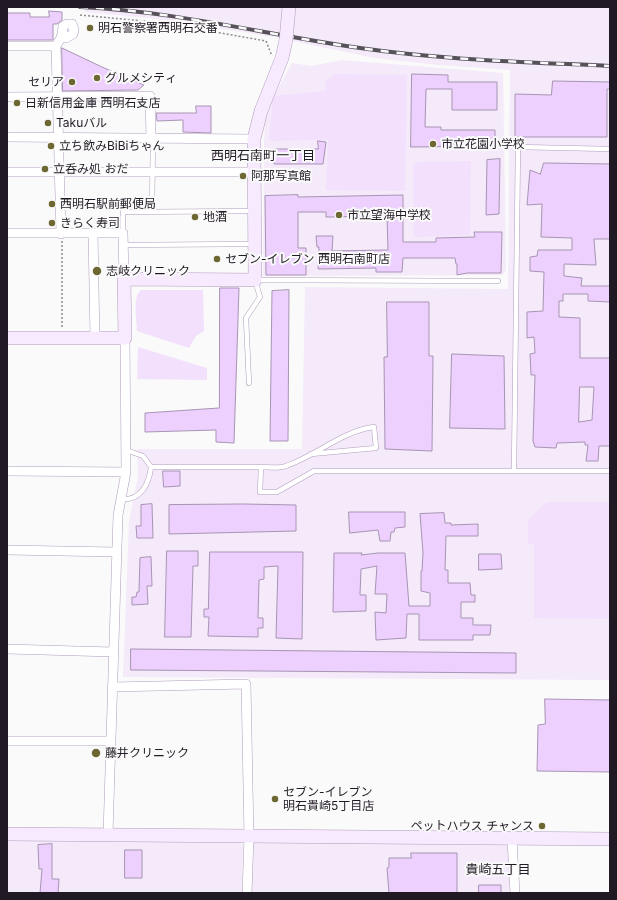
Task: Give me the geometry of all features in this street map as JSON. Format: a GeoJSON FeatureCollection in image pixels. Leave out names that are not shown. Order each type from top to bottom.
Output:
{"type":"FeatureCollection","features":[{"type":"Feature","properties":{"kind":"street"},"geometry":{"type":"LineString","coordinates":[[124,279],[255,280],[254,139],[261,111],[280,62],[286,40],[289,7]]}},
{"type":"Feature","properties":{"kind":"street"},"geometry":{"type":"LineString","coordinates":[[61,37],[56,46],[62,234]]}},
{"type":"Feature","properties":{"kind":"street"},"geometry":{"type":"LineString","coordinates":[[7,46],[56,46]]}},
{"type":"Feature","properties":{"kind":"street"},"geometry":{"type":"LineString","coordinates":[[7,97],[150,96],[152,138]]}},
{"type":"Feature","properties":{"kind":"street"},"geometry":{"type":"LineString","coordinates":[[7,137],[254,139]]}},
{"type":"Feature","properties":{"kind":"street"},"geometry":{"type":"LineString","coordinates":[[7,172],[255,172]]}},
{"type":"Feature","properties":{"kind":"street"},"geometry":{"type":"LineString","coordinates":[[7,233],[123,233],[126,472],[118,515],[116,552],[108,834]]}},
{"type":"Feature","properties":{"kind":"street"},"geometry":{"type":"LineString","coordinates":[[93,234],[95,339]]}},
{"type":"Feature","properties":{"kind":"street"},"geometry":{"type":"LineString","coordinates":[[7,338],[125,338]]}},
{"type":"Feature","properties":{"kind":"street"},"geometry":{"type":"LineString","coordinates":[[7,471],[126,472]]}},
{"type":"Feature","properties":{"kind":"street"},"geometry":{"type":"LineString","coordinates":[[7,550],[116,552]]}},
{"type":"Feature","properties":{"kind":"street"},"geometry":{"type":"LineString","coordinates":[[7,649],[113,652]]}},
{"type":"Feature","properties":{"kind":"street"},"geometry":{"type":"LineString","coordinates":[[112,687],[246,684],[249,837],[247,893]]}},
{"type":"Feature","properties":{"kind":"street"},"geometry":{"type":"LineString","coordinates":[[7,741],[111,741]]}},
{"type":"Feature","properties":{"kind":"street"},"geometry":{"type":"LineString","coordinates":[[7,834],[610,839]]}},
{"type":"Feature","properties":{"kind":"street"},"geometry":{"type":"LineString","coordinates":[[512,839],[515,893]]}},
{"type":"Feature","properties":{"kind":"lane"},"geometry":{"type":"LineString","coordinates":[[152,138],[152,212]]}},
{"type":"Feature","properties":{"kind":"lane"},"geometry":{"type":"LineString","coordinates":[[514,470],[518,147],[610,149]]}},
{"type":"Feature","properties":{"kind":"lane"},"geometry":{"type":"LineString","coordinates":[[61,204],[122,206],[123,233]]}},
{"type":"Feature","properties":{"kind":"lane"},"geometry":{"type":"LineString","coordinates":[[122,212],[255,211]]}},
{"type":"Feature","properties":{"kind":"lane"},"geometry":{"type":"LineString","coordinates":[[123,245],[255,244]]}},
{"type":"Feature","properties":{"kind":"lane"},"geometry":{"type":"LineString","coordinates":[[249,384],[246,318],[260,297],[255,280],[498,281]]}},
{"type":"Feature","properties":{"kind":"lane"},"geometry":{"type":"LineString","coordinates":[[151,467],[285,467],[311,454],[363,428],[374,427],[376,448],[311,454]]}},
{"type":"Feature","properties":{"kind":"lane"},"geometry":{"type":"LineString","coordinates":[[121,499],[128,500],[144,492],[151,467],[143,456],[126,450]]}},
{"type":"Feature","properties":{"kind":"lane"},"geometry":{"type":"LineString","coordinates":[[261,468],[260,492],[277,492],[314,470],[610,471]]}},
{"type":"Feature","properties":{"kind":"path"},"geometry":{"type":"LineString","coordinates":[[80,15],[164,23],[266,41],[274,59],[280,62]]}},
{"type":"Feature","properties":{"kind":"path"},"geometry":{"type":"LineString","coordinates":[[62,234],[62,338]]}},
{"type":"Feature","properties":{"kind":"shaded area"},"geometry":{"type":"Polygon","coordinates":[[[85,7],[610,7],[610,680],[123,677],[129,521],[138,477],[137,449],[302,449],[305,287],[508,289],[510,70],[438,65],[375,58],[268,36],[149,18],[85,12],[85,7]]]}},
{"type":"Feature","properties":{"kind":"shaded area"},"geometry":{"type":"Polygon","coordinates":[[[342,60],[503,73],[506,270],[502,275],[263,276],[264,141],[266,109],[292,63],[311,66],[342,60]]]}},
{"type":"Feature","properties":{"kind":"shaded area"},"geometry":{"type":"Polygon","coordinates":[[[335,74],[407,75],[405,191],[326,190],[328,140],[269,141],[273,96],[325,91],[326,81],[335,74]]]}},
{"type":"Feature","properties":{"kind":"shaded area"},"geometry":{"type":"Polygon","coordinates":[[[471,161],[470,235],[414,237],[413,165],[418,162],[471,161]]]}},
{"type":"Feature","properties":{"kind":"shaded area"},"geometry":{"type":"Polygon","coordinates":[[[141,290],[203,290],[204,331],[196,336],[189,348],[137,331],[136,303],[138,293],[141,290]]]}},
{"type":"Feature","properties":{"kind":"shaded area"},"geometry":{"type":"Polygon","coordinates":[[[138,347],[207,368],[207,380],[137,379],[138,347]]]}},
{"type":"Feature","properties":{"kind":"shaded area"},"geometry":{"type":"Polygon","coordinates":[[[547,502],[610,502],[610,619],[534,618],[534,545],[528,543],[528,520],[547,502]]]}},
{"type":"Feature","properties":{"kind":"shaded area"},"geometry":{"type":"Polygon","coordinates":[[[7,840],[240,843],[243,845],[242,893],[7,893],[7,840]]]}},
{"type":"Feature","properties":{"kind":"shaded area"},"geometry":{"type":"Polygon","coordinates":[[[253,842],[509,845],[511,893],[250,893],[253,842]]]}},
{"type":"Feature","properties":{"kind":"building"},"geometry":{"type":"Polygon","coordinates":[[[49,11],[62,12],[62,20],[57,24],[53,24],[53,40],[7,40],[7,13],[30,13],[30,17],[49,17],[49,11]]]}},
{"type":"Feature","properties":{"kind":"building"},"geometry":{"type":"Polygon","coordinates":[[[62,48],[144,85],[138,90],[63,91],[62,48]]]}},
{"type":"Feature","properties":{"kind":"building"},"geometry":{"type":"Polygon","coordinates":[[[412,74],[448,75],[448,82],[497,82],[497,110],[452,110],[452,89],[426,89],[425,127],[441,127],[441,130],[495,130],[495,146],[411,147],[412,74]]]}},
{"type":"Feature","properties":{"kind":"building"},"geometry":{"type":"Polygon","coordinates":[[[553,81],[610,82],[610,89],[607,89],[607,137],[515,137],[515,94],[551,95],[553,81]]]}},
{"type":"Feature","properties":{"kind":"building"},"geometry":{"type":"Polygon","coordinates":[[[196,106],[211,106],[211,133],[183,132],[183,120],[157,121],[156,113],[196,113],[196,106]]]}},
{"type":"Feature","properties":{"kind":"building"},"geometry":{"type":"Polygon","coordinates":[[[318,141],[326,142],[323,164],[274,164],[275,149],[318,149],[318,141]]]}},
{"type":"Feature","properties":{"kind":"building"},"geometry":{"type":"Polygon","coordinates":[[[500,159],[499,214],[486,215],[487,160],[500,159]]]}},
{"type":"Feature","properties":{"kind":"building"},"geometry":{"type":"Polygon","coordinates":[[[544,163],[610,164],[610,239],[594,239],[596,265],[564,264],[564,276],[582,278],[581,286],[610,286],[610,302],[588,301],[588,294],[563,294],[563,301],[559,301],[559,317],[580,318],[580,358],[610,358],[610,446],[599,446],[598,461],[586,461],[588,445],[585,445],[585,442],[557,443],[556,448],[535,447],[533,441],[535,375],[531,375],[530,354],[535,353],[534,337],[527,338],[527,312],[543,311],[544,272],[530,271],[530,257],[537,256],[538,250],[572,250],[572,238],[541,237],[542,204],[527,205],[530,170],[540,174],[544,163]],[[580,387],[579,422],[592,420],[594,387],[580,387]]]}},
{"type":"Feature","properties":{"kind":"building"},"geometry":{"type":"Polygon","coordinates":[[[298,195],[298,197],[403,195],[403,242],[436,242],[436,238],[475,237],[474,232],[502,232],[501,273],[467,273],[457,275],[457,264],[455,258],[403,258],[402,272],[376,272],[376,268],[318,269],[319,247],[317,247],[316,236],[333,236],[332,251],[388,250],[387,216],[326,217],[326,212],[298,212],[298,248],[306,248],[306,275],[266,275],[265,196],[298,195]]]}},
{"type":"Feature","properties":{"kind":"building"},"geometry":{"type":"Polygon","coordinates":[[[220,288],[239,288],[234,443],[216,442],[216,430],[145,432],[145,413],[219,408],[220,288]]]}},
{"type":"Feature","properties":{"kind":"building"},"geometry":{"type":"Polygon","coordinates":[[[289,290],[288,441],[270,441],[272,291],[289,290]]]}},
{"type":"Feature","properties":{"kind":"building"},"geometry":{"type":"Polygon","coordinates":[[[387,302],[429,302],[429,356],[433,356],[432,451],[385,449],[384,357],[387,357],[387,302]]]}},
{"type":"Feature","properties":{"kind":"building"},"geometry":{"type":"Polygon","coordinates":[[[452,354],[504,356],[505,429],[450,428],[452,354]]]}},
{"type":"Feature","properties":{"kind":"building"},"geometry":{"type":"Polygon","coordinates":[[[163,471],[180,471],[180,486],[164,487],[163,471]]]}},
{"type":"Feature","properties":{"kind":"building"},"geometry":{"type":"Polygon","coordinates":[[[152,504],[153,538],[137,538],[136,526],[141,526],[141,505],[152,504]]]}},
{"type":"Feature","properties":{"kind":"building"},"geometry":{"type":"Polygon","coordinates":[[[169,505],[296,505],[296,531],[169,534],[169,505]]]}},
{"type":"Feature","properties":{"kind":"building"},"geometry":{"type":"Polygon","coordinates":[[[349,512],[405,512],[405,527],[395,528],[394,532],[391,532],[390,541],[380,541],[378,530],[350,533],[349,512]]]}},
{"type":"Feature","properties":{"kind":"building"},"geometry":{"type":"Polygon","coordinates":[[[444,513],[445,523],[451,523],[451,525],[478,524],[478,536],[446,536],[445,570],[448,570],[448,583],[470,583],[471,595],[475,595],[475,602],[461,602],[461,618],[473,618],[473,625],[491,625],[490,635],[473,635],[473,640],[419,640],[419,614],[407,614],[406,638],[376,640],[375,612],[386,613],[387,594],[375,594],[377,566],[361,569],[360,595],[366,595],[366,611],[333,612],[334,553],[362,553],[361,555],[378,553],[405,553],[409,606],[430,606],[430,593],[421,591],[423,553],[420,514],[444,513]]]}},
{"type":"Feature","properties":{"kind":"building"},"geometry":{"type":"Polygon","coordinates":[[[167,551],[198,551],[198,566],[193,566],[191,637],[165,637],[167,551]]]}},
{"type":"Feature","properties":{"kind":"building"},"geometry":{"type":"Polygon","coordinates":[[[210,552],[303,552],[302,639],[276,638],[278,566],[264,567],[264,579],[259,580],[258,618],[263,618],[263,628],[258,628],[258,637],[208,636],[209,617],[204,617],[204,609],[208,609],[210,552]]]}},
{"type":"Feature","properties":{"kind":"building"},"geometry":{"type":"Polygon","coordinates":[[[479,554],[501,554],[502,569],[479,570],[479,554]]]}},
{"type":"Feature","properties":{"kind":"building"},"geometry":{"type":"Polygon","coordinates":[[[151,557],[152,586],[147,586],[148,604],[132,605],[132,597],[136,597],[137,592],[139,592],[140,558],[151,557]]]}},
{"type":"Feature","properties":{"kind":"building"},"geometry":{"type":"Polygon","coordinates":[[[131,649],[516,653],[516,673],[131,670],[131,649]]]}},
{"type":"Feature","properties":{"kind":"building"},"geometry":{"type":"Polygon","coordinates":[[[545,699],[610,700],[610,772],[537,771],[538,725],[545,724],[545,699]]]}},
{"type":"Feature","properties":{"kind":"building"},"geometry":{"type":"Polygon","coordinates":[[[52,844],[52,879],[59,879],[58,893],[40,893],[42,869],[39,869],[38,845],[52,844]]]}},
{"type":"Feature","properties":{"kind":"building"},"geometry":{"type":"Polygon","coordinates":[[[125,850],[142,850],[142,878],[125,878],[125,850]]]}},
{"type":"Feature","properties":{"kind":"building"},"geometry":{"type":"Polygon","coordinates":[[[411,853],[457,853],[457,893],[389,893],[387,868],[389,867],[389,858],[411,858],[411,853]]]}},
{"type":"Feature","properties":{"kind":"building"},"geometry":{"type":"Polygon","coordinates":[[[479,885],[501,885],[501,893],[479,893],[479,885]]]}},
{"type":"Feature","properties":{"kind":"railway"},"geometry":{"type":"LineString","coordinates":[[80,7],[115,9],[186,18],[325,43],[391,52],[485,60],[610,66]]}},
{"type":"Feature","properties":{"kind":"place","name":"明石警察署西明石交番"},"geometry":{"type":"Point","coordinates":[90,28]}},
{"type":"Feature","properties":{"kind":"place","name":"グルメシティ"},"geometry":{"type":"Point","coordinates":[97,78]}},
{"type":"Feature","properties":{"kind":"place","name":"セリア"},"geometry":{"type":"Point","coordinates":[72,82]}},
{"type":"Feature","properties":{"kind":"place","name":"日新信用金庫 西明石支店"},"geometry":{"type":"Point","coordinates":[17,103]}},
{"type":"Feature","properties":{"kind":"place","name":"Takuバル"},"geometry":{"type":"Point","coordinates":[48,123]}},
{"type":"Feature","properties":{"kind":"place","name":"市立花園小学校"},"geometry":{"type":"Point","coordinates":[433,144]}},
{"type":"Feature","properties":{"kind":"place","name":"立ち飲みBiBiちゃん"},"geometry":{"type":"Point","coordinates":[51,146]}},
{"type":"Feature","properties":{"kind":"place","name":"立呑み処 おだ"},"geometry":{"type":"Point","coordinates":[45,169]}},
{"type":"Feature","properties":{"kind":"place","name":"阿那写真館"},"geometry":{"type":"Point","coordinates":[243,176]}},
{"type":"Feature","properties":{"kind":"place","name":"西明石駅前郵便局"},"geometry":{"type":"Point","coordinates":[52,204]}},
{"type":"Feature","properties":{"kind":"place","name":"市立望海中学校"},"geometry":{"type":"Point","coordinates":[339,215]}},
{"type":"Feature","properties":{"kind":"place","name":"地酒"},"geometry":{"type":"Point","coordinates":[195,217]}},
{"type":"Feature","properties":{"kind":"place","name":"きらく寿司"},"geometry":{"type":"Point","coordinates":[52,223]}},
{"type":"Feature","properties":{"kind":"place","name":"セブン-イレブン 西明石南町店"},"geometry":{"type":"Point","coordinates":[217,259]}},
{"type":"Feature","properties":{"kind":"place","name":"志岐クリニック"},"geometry":{"type":"Point","coordinates":[97,271]}},
{"type":"Feature","properties":{"kind":"place","name":"藤井クリニック"},"geometry":{"type":"Point","coordinates":[96,753]}},
{"type":"Feature","properties":{"kind":"place","name":"セブン-イレブン 明石貴崎5丁目店"},"geometry":{"type":"Point","coordinates":[275,799]}},
{"type":"Feature","properties":{"kind":"place","name":"ペットハウス チャンス"},"geometry":{"type":"Point","coordinates":[542,826]}},
{"type":"Feature","properties":{"kind":"district","name":"西明石南町一丁目"},"geometry":{"type":"Point","coordinates":[263,156]}},
{"type":"Feature","properties":{"kind":"district","name":"貴崎五丁目"},"geometry":{"type":"Point","coordinates":[498,870]}}]}
